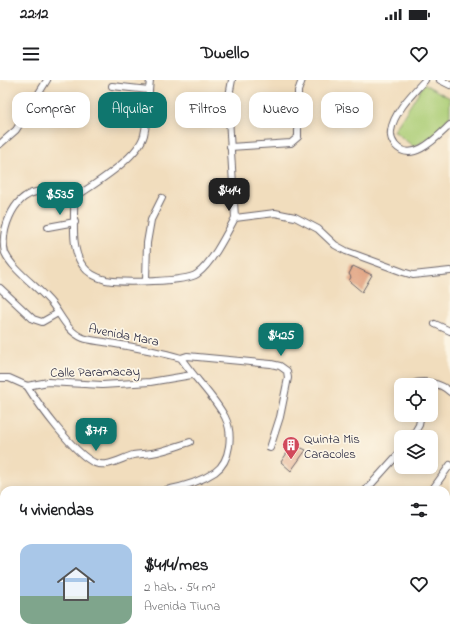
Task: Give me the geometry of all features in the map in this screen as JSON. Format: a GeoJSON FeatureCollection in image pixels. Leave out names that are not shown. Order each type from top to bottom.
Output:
{"type":"FeatureCollection","features":[{"type":"Feature","properties":{"kind":"street"},"geometry":{"type":"LineString","coordinates":[[0,144],[16,130],[47,80]]}},
{"type":"Feature","properties":{"kind":"street"},"geometry":{"type":"LineString","coordinates":[[150,80],[144,135],[139,147],[132,156],[74,198],[76,252],[83,267],[94,276],[106,280],[186,278],[197,274],[220,244],[235,218],[228,101],[232,80]]}},
{"type":"Feature","properties":{"kind":"street"},"geometry":{"type":"LineString","coordinates":[[230,147],[291,143],[295,140],[298,137],[298,90],[302,80]]}},
{"type":"Feature","properties":{"kind":"street"},"geometry":{"type":"LineString","coordinates":[[426,80],[402,108],[394,122],[391,131],[391,140],[397,148],[402,150],[420,149],[450,125]]}},
{"type":"Feature","properties":{"kind":"street"},"geometry":{"type":"LineString","coordinates":[[440,80],[450,85]]}},
{"type":"Feature","properties":{"kind":"street"},"geometry":{"type":"LineString","coordinates":[[112,86],[149,90]]}},
{"type":"Feature","properties":{"kind":"street","name":"Avenida Mara"},"geometry":{"type":"LineString","coordinates":[[74,198],[51,191],[35,192],[22,200],[11,212],[4,226],[2,241],[6,254],[16,267],[41,292],[68,328],[83,338],[151,349],[181,358],[187,356],[280,366],[287,371],[287,386],[280,418],[270,448]]}},
{"type":"Feature","properties":{"kind":"street"},"geometry":{"type":"LineString","coordinates":[[146,280],[147,243],[151,220],[162,198]]}},
{"type":"Feature","properties":{"kind":"street"},"geometry":{"type":"LineString","coordinates":[[235,218],[275,214],[286,215],[304,221],[346,251],[403,272],[413,275],[450,271]]}},
{"type":"Feature","properties":{"kind":"street"},"geometry":{"type":"LineString","coordinates":[[48,227],[75,222]]}},
{"type":"Feature","properties":{"kind":"street"},"geometry":{"type":"LineString","coordinates":[[0,288],[33,319],[42,322],[58,313]]}},
{"type":"Feature","properties":{"kind":"street"},"geometry":{"type":"LineString","coordinates":[[435,324],[450,331]]}},
{"type":"Feature","properties":{"kind":"street"},"geometry":{"type":"LineString","coordinates":[[181,358],[192,375],[224,415],[230,433],[230,443],[223,462],[216,472],[191,484],[183,486]]}},
{"type":"Feature","properties":{"kind":"street","name":"Calle Paramacay"},"geometry":{"type":"LineString","coordinates":[[27,386],[48,382],[102,385],[150,382],[192,375]]}},
{"type":"Feature","properties":{"kind":"street"},"geometry":{"type":"LineString","coordinates":[[0,378],[9,378],[27,386],[43,411],[72,443],[95,463],[104,464],[114,462],[135,455],[151,453],[190,442]]}},
{"type":"Feature","properties":{"kind":"street"},"geometry":{"type":"LineString","coordinates":[[438,386],[450,392]]}},
{"type":"Feature","properties":{"kind":"street"},"geometry":{"type":"LineString","coordinates":[[370,486],[394,459]]}},
{"type":"Feature","properties":{"kind":"street"},"geometry":{"type":"LineString","coordinates":[[435,486],[450,465]]}},
{"type":"Feature","properties":{"kind":"green space"},"geometry":{"type":"Polygon","coordinates":[[[424,84],[450,98],[450,116],[434,135],[414,147],[394,131],[424,84]]]}},
{"type":"Feature","properties":{"kind":"building"},"geometry":{"type":"Polygon","coordinates":[[[353,266],[372,275],[362,292],[349,281],[351,277],[349,274],[353,266]]]}},
{"type":"Feature","properties":{"kind":"building","name":"Quinta Mis Caracoles"},"geometry":{"type":"Polygon","coordinates":[[[293,444],[306,450],[291,471],[281,462],[293,444]]]}},
{"type":"Feature","properties":{"kind":"place","name":"Quinta Mis Caracoles"},"geometry":{"type":"Point","coordinates":[291,460]}}]}
